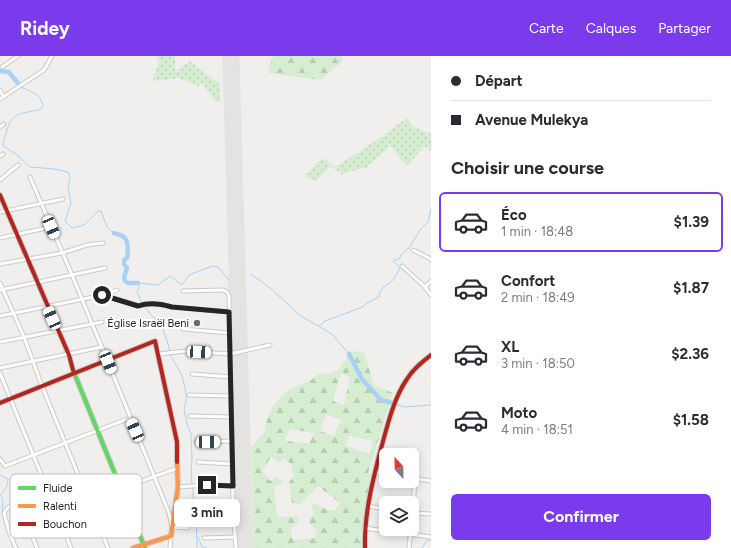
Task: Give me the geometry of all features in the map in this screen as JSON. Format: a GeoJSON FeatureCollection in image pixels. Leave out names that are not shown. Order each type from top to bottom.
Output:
{"type":"FeatureCollection","features":[{"type":"Feature","properties":{"kind":"main road"},"geometry":{"type":"LineString","coordinates":[[0,195],[69,355],[74,373],[115,474]]}},
{"type":"Feature","properties":{"kind":"main road"},"geometry":{"type":"LineString","coordinates":[[0,403],[154,341],[177,442],[178,487],[176,507],[171,536],[145,546],[133,548]]}},
{"type":"Feature","properties":{"kind":"main road"},"geometry":{"type":"LineString","coordinates":[[365,548],[364,528],[367,506],[388,422],[407,379],[421,363],[431,355]]}},
{"type":"Feature","properties":{"kind":"street"},"geometry":{"type":"LineString","coordinates":[[2,67],[18,56]]}},
{"type":"Feature","properties":{"kind":"street"},"geometry":{"type":"LineString","coordinates":[[47,56],[50,60]]}},
{"type":"Feature","properties":{"kind":"street"},"geometry":{"type":"LineString","coordinates":[[0,90],[2,98],[44,70],[52,56]]}},
{"type":"Feature","properties":{"kind":"street"},"geometry":{"type":"LineString","coordinates":[[0,127],[4,124]]}},
{"type":"Feature","properties":{"kind":"street"},"geometry":{"type":"LineString","coordinates":[[0,180],[18,165]]}},
{"type":"Feature","properties":{"kind":"street"},"geometry":{"type":"LineString","coordinates":[[30,177],[169,513],[172,527],[188,528]]}},
{"type":"Feature","properties":{"kind":"street"},"geometry":{"type":"LineString","coordinates":[[0,212],[63,199]]}},
{"type":"Feature","properties":{"kind":"street"},"geometry":{"type":"LineString","coordinates":[[0,238],[51,227]]}},
{"type":"Feature","properties":{"kind":"street"},"geometry":{"type":"LineString","coordinates":[[0,264],[62,253],[87,245],[103,243]]}},
{"type":"Feature","properties":{"kind":"street"},"geometry":{"type":"LineString","coordinates":[[413,250],[431,260]]}},
{"type":"Feature","properties":{"kind":"street"},"geometry":{"type":"LineString","coordinates":[[402,266],[425,287],[431,295]]}},
{"type":"Feature","properties":{"kind":"street"},"geometry":{"type":"LineString","coordinates":[[1,290],[105,268]]}},
{"type":"Feature","properties":{"kind":"street"},"geometry":{"type":"LineString","coordinates":[[425,287],[431,281]]}},
{"type":"Feature","properties":{"kind":"street"},"geometry":{"type":"LineString","coordinates":[[0,283],[1,290],[24,337],[42,386],[79,474]]}},
{"type":"Feature","properties":{"kind":"street"},"geometry":{"type":"LineString","coordinates":[[0,316],[12,312],[82,300],[117,290]]}},
{"type":"Feature","properties":{"kind":"street"},"geometry":{"type":"LineString","coordinates":[[183,291],[225,291],[228,292],[229,296],[233,506],[236,548]]}},
{"type":"Feature","properties":{"kind":"street"},"geometry":{"type":"LineString","coordinates":[[102,295],[138,306],[144,304],[164,305],[229,312]]}},
{"type":"Feature","properties":{"kind":"street"},"geometry":{"type":"LineString","coordinates":[[0,342],[102,322]]}},
{"type":"Feature","properties":{"kind":"street"},"geometry":{"type":"LineString","coordinates":[[183,329],[229,333]]}},
{"type":"Feature","properties":{"kind":"street"},"geometry":{"type":"LineString","coordinates":[[158,354],[186,352],[230,354],[270,345]]}},
{"type":"Feature","properties":{"kind":"street"},"geometry":{"type":"LineString","coordinates":[[0,368],[102,348]]}},
{"type":"Feature","properties":{"kind":"street"},"geometry":{"type":"LineString","coordinates":[[0,373],[40,474]]}},
{"type":"Feature","properties":{"kind":"street"},"geometry":{"type":"LineString","coordinates":[[192,374],[231,376]]}},
{"type":"Feature","properties":{"kind":"street"},"geometry":{"type":"LineString","coordinates":[[189,395],[232,396]]}},
{"type":"Feature","properties":{"kind":"street"},"geometry":{"type":"LineString","coordinates":[[190,416],[232,417]]}},
{"type":"Feature","properties":{"kind":"street"},"geometry":{"type":"LineString","coordinates":[[0,459],[6,466],[130,418]]}},
{"type":"Feature","properties":{"kind":"street"},"geometry":{"type":"LineString","coordinates":[[196,442],[232,441]]}},
{"type":"Feature","properties":{"kind":"street"},"geometry":{"type":"LineString","coordinates":[[198,462],[233,464]]}},
{"type":"Feature","properties":{"kind":"street"},"geometry":{"type":"LineString","coordinates":[[142,479],[178,468]]}},
{"type":"Feature","properties":{"kind":"street"},"geometry":{"type":"LineString","coordinates":[[375,472],[379,473]]}},
{"type":"Feature","properties":{"kind":"street"},"geometry":{"type":"LineString","coordinates":[[419,479],[431,481]]}},
{"type":"Feature","properties":{"kind":"street"},"geometry":{"type":"LineString","coordinates":[[178,487],[207,485],[233,486]]}},
{"type":"Feature","properties":{"kind":"street"},"geometry":{"type":"LineString","coordinates":[[10,506],[6,509],[4,516],[10,534]]}},
{"type":"Feature","properties":{"kind":"street"},"geometry":{"type":"LineString","coordinates":[[176,507],[233,506]]}},
{"type":"Feature","properties":{"kind":"street"},"geometry":{"type":"LineString","coordinates":[[367,506],[379,508]]}},
{"type":"Feature","properties":{"kind":"street"},"geometry":{"type":"LineString","coordinates":[[419,513],[431,514]]}},
{"type":"Feature","properties":{"kind":"street"},"geometry":{"type":"LineString","coordinates":[[364,528],[379,530]]}},
{"type":"Feature","properties":{"kind":"street"},"geometry":{"type":"LineString","coordinates":[[419,535],[431,537]]}},
{"type":"Feature","properties":{"kind":"street"},"geometry":{"type":"LineString","coordinates":[[170,548],[171,536]]}},
{"type":"Feature","properties":{"kind":"street"},"geometry":{"type":"LineString","coordinates":[[409,548],[411,536]]}},
{"type":"Feature","properties":{"kind":"street"},"geometry":{"type":"LineString","coordinates":[[204,538],[235,537]]}},
{"type":"Feature","properties":{"kind":"street"},"geometry":{"type":"LineString","coordinates":[[12,538],[16,548]]}},
{"type":"Feature","properties":{"kind":"street"},"geometry":{"type":"LineString","coordinates":[[33,538],[36,548]]}},
{"type":"Feature","properties":{"kind":"street"},"geometry":{"type":"LineString","coordinates":[[67,538],[71,548]]}},
{"type":"Feature","properties":{"kind":"street"},"geometry":{"type":"LineString","coordinates":[[104,538],[108,548]]}},
{"type":"Feature","properties":{"kind":"green space"},"geometry":{"type":"Polygon","coordinates":[[[156,56],[175,56],[175,71],[190,61],[220,84],[220,101],[216,102],[202,84],[198,86],[178,78],[152,81],[159,62],[156,56]]]}},
{"type":"Feature","properties":{"kind":"green space"},"geometry":{"type":"Polygon","coordinates":[[[275,56],[341,56],[342,62],[321,80],[268,73],[272,58],[275,56]]]}},
{"type":"Feature","properties":{"kind":"green space"},"geometry":{"type":"Polygon","coordinates":[[[407,118],[412,126],[431,134],[431,151],[425,146],[407,166],[390,146],[367,167],[342,174],[330,166],[316,182],[304,175],[323,158],[335,167],[371,144],[407,118]]]}},
{"type":"Feature","properties":{"kind":"green space"},"geometry":{"type":"Polygon","coordinates":[[[349,351],[364,352],[374,385],[393,393],[368,473],[371,474],[362,548],[254,548],[251,447],[264,433],[267,419],[273,406],[283,394],[311,380],[319,374],[331,373],[339,370],[349,351]],[[341,373],[333,401],[344,405],[350,377],[341,373]],[[326,414],[320,431],[334,436],[341,420],[326,414]],[[290,429],[285,441],[309,443],[314,433],[290,429]],[[349,436],[346,446],[370,454],[373,441],[349,436]],[[271,457],[262,471],[270,481],[277,476],[283,483],[274,486],[277,517],[296,516],[300,521],[291,529],[293,540],[314,538],[317,532],[308,521],[314,513],[311,505],[314,503],[328,510],[335,510],[340,503],[318,486],[300,504],[292,503],[289,482],[294,476],[291,464],[284,459],[280,463],[271,457]]]}},
{"type":"Feature","properties":{"kind":"waterway"},"geometry":{"type":"LineString","coordinates":[[0,71],[9,72],[20,86]]}},
{"type":"Feature","properties":{"kind":"waterway"},"geometry":{"type":"LineString","coordinates":[[21,87],[38,96],[43,106],[41,109],[15,116],[9,124],[3,146],[17,155],[30,167],[68,172],[70,177],[68,189],[71,203],[65,221],[72,228],[84,225],[98,211],[101,211],[107,227],[114,233]]}},
{"type":"Feature","properties":{"kind":"waterway"},"geometry":{"type":"LineString","coordinates":[[319,326],[325,321],[363,307],[367,303],[379,297],[382,288],[393,280],[400,268],[393,261],[400,258],[409,248],[420,230],[428,222],[431,209]]}},
{"type":"Feature","properties":{"kind":"waterway"},"geometry":{"type":"LineString","coordinates":[[114,233],[126,239],[128,250],[127,258],[124,260],[124,264],[127,268],[124,277],[125,281],[128,283],[138,283]]}},
{"type":"Feature","properties":{"kind":"waterway"},"geometry":{"type":"LineString","coordinates":[[170,352],[161,323],[152,316],[143,305],[137,292],[139,287],[138,283],[158,285],[170,276],[182,285],[189,275],[212,266],[218,267],[229,280],[230,295]]}},
{"type":"Feature","properties":{"kind":"waterway"},"geometry":{"type":"LineString","coordinates":[[251,274],[269,287],[301,316],[332,334],[349,354]]}},
{"type":"Feature","properties":{"kind":"waterway"},"geometry":{"type":"LineString","coordinates":[[349,354],[362,379],[381,400],[396,404]]}},
{"type":"Feature","properties":{"kind":"waterway"},"geometry":{"type":"LineString","coordinates":[[170,355],[182,375],[186,394],[184,410],[191,434],[192,484]]}},
{"type":"Feature","properties":{"kind":"waterway"},"geometry":{"type":"LineString","coordinates":[[232,371],[236,533]]}},
{"type":"Feature","properties":{"kind":"waterway"},"geometry":{"type":"LineString","coordinates":[[396,404],[404,407],[431,405]]}},
{"type":"Feature","properties":{"kind":"waterway"},"geometry":{"type":"LineString","coordinates":[[0,475],[8,479],[6,488],[0,495]]}},
{"type":"Feature","properties":{"kind":"waterway"},"geometry":{"type":"LineString","coordinates":[[193,487],[193,496],[196,505]]}},
{"type":"Feature","properties":{"kind":"waterway"},"geometry":{"type":"LineString","coordinates":[[1,495],[3,501],[2,512]]}},
{"type":"Feature","properties":{"kind":"waterway"},"geometry":{"type":"LineString","coordinates":[[196,509],[197,548]]}},
{"type":"Feature","properties":{"kind":"waterway"},"geometry":{"type":"LineString","coordinates":[[198,537],[202,547],[207,548]]}},
{"type":"Feature","properties":{"kind":"waterway"},"geometry":{"type":"LineString","coordinates":[[422,548],[427,540],[431,541]]}},
{"type":"Feature","properties":{"kind":"runway"},"geometry":{"type":"LineString","coordinates":[[231,56],[245,548]]}},
{"type":"Feature","properties":{"kind":"traffic: fast"},"geometry":{"type":"LineString","coordinates":[[73,370],[115,474]]}},
{"type":"Feature","properties":{"kind":"traffic: fast"},"geometry":{"type":"LineString","coordinates":[[141,538],[145,548]]}},
{"type":"Feature","properties":{"kind":"traffic: slow"},"geometry":{"type":"LineString","coordinates":[[133,548],[171,536],[178,487],[177,462]]}},
{"type":"Feature","properties":{"kind":"traffic: jam"},"geometry":{"type":"LineString","coordinates":[[0,195],[69,355],[73,370]]}},
{"type":"Feature","properties":{"kind":"traffic: jam"},"geometry":{"type":"LineString","coordinates":[[0,403],[155,341],[177,442],[177,462]]}},
{"type":"Feature","properties":{"kind":"traffic: jam"},"geometry":{"type":"LineString","coordinates":[[365,548],[366,522],[372,483],[392,411],[398,394],[409,375],[431,355]]}},
{"type":"Feature","properties":{"kind":"place","name":"Église Israël Beni"},"geometry":{"type":"Point","coordinates":[197,323]}},
{"type":"Feature","properties":{"kind":"route"},"geometry":{"type":"LineString","coordinates":[[102,295],[138,306],[144,304],[164,305],[229,312],[233,486],[207,485]]}}]}
